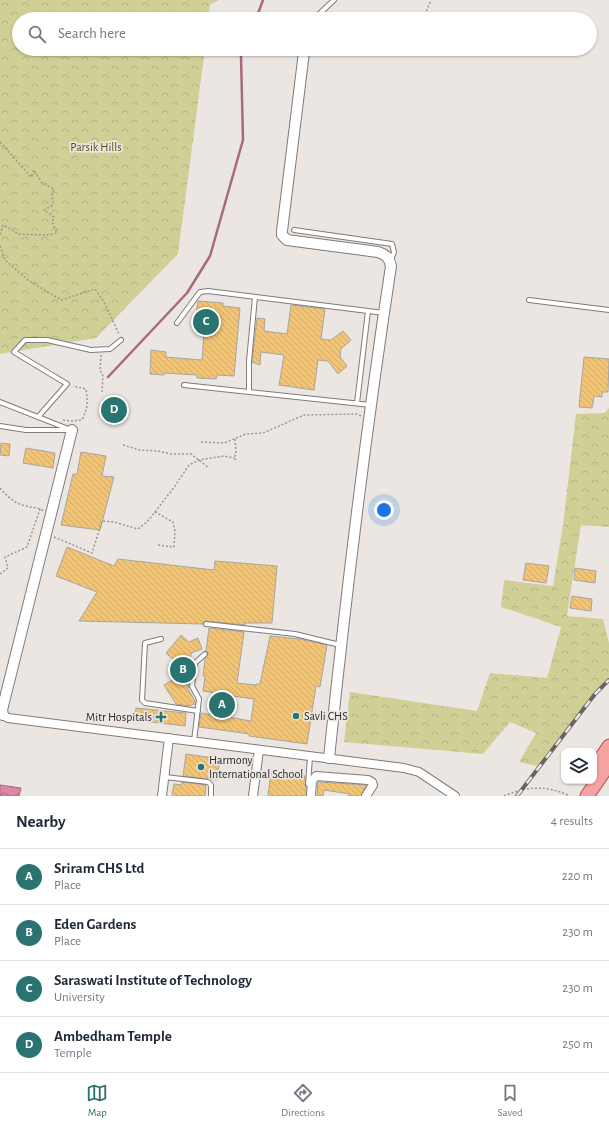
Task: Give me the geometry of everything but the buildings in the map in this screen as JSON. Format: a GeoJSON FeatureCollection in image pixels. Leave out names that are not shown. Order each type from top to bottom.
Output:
{"type":"FeatureCollection","features":[{"type":"Feature","properties":{"kind":"main road"},"geometry":{"type":"LineString","coordinates":[[597,764],[609,746]]}},
{"type":"Feature","properties":{"kind":"main road"},"geometry":{"type":"LineString","coordinates":[[587,796],[609,764]]}},
{"type":"Feature","properties":{"kind":"main road"},"geometry":{"type":"LineString","coordinates":[[577,796],[584,784]]}},
{"type":"Feature","properties":{"kind":"street"},"geometry":{"type":"LineString","coordinates":[[300,56],[282,223],[282,235],[287,240],[386,254],[390,259],[391,266],[371,405],[341,645],[329,758]]}},
{"type":"Feature","properties":{"kind":"street"},"geometry":{"type":"LineString","coordinates":[[72,430],[2,710],[3,715],[8,718],[412,769],[424,775],[455,796]]}},
{"type":"Feature","properties":{"kind":"street"},"geometry":{"type":"LineString","coordinates":[[162,796],[168,738]]}},
{"type":"Feature","properties":{"kind":"street"},"geometry":{"type":"LineString","coordinates":[[253,796],[259,750]]}},
{"type":"Feature","properties":{"kind":"street"},"geometry":{"type":"LineString","coordinates":[[311,796],[312,781],[316,776],[368,780],[372,782],[373,785],[366,796]]}},
{"type":"Feature","properties":{"kind":"lane"},"geometry":{"type":"LineString","coordinates":[[320,12],[334,0]]}},
{"type":"Feature","properties":{"kind":"lane"},"geometry":{"type":"LineString","coordinates":[[294,230],[392,244],[394,252],[390,262]]}},
{"type":"Feature","properties":{"kind":"lane"},"geometry":{"type":"LineString","coordinates":[[177,323],[200,292],[255,297],[384,313]]}},
{"type":"Feature","properties":{"kind":"lane"},"geometry":{"type":"LineString","coordinates":[[250,392],[248,361],[255,297]]}},
{"type":"Feature","properties":{"kind":"lane"},"geometry":{"type":"LineString","coordinates":[[529,300],[609,310]]}},
{"type":"Feature","properties":{"kind":"lane"},"geometry":{"type":"LineString","coordinates":[[358,403],[368,311]]}},
{"type":"Feature","properties":{"kind":"lane"},"geometry":{"type":"LineString","coordinates":[[38,417],[67,384],[14,352],[25,340],[47,340],[91,350],[110,348],[121,340]]}},
{"type":"Feature","properties":{"kind":"lane"},"geometry":{"type":"LineString","coordinates":[[184,385],[371,405]]}},
{"type":"Feature","properties":{"kind":"lane"},"geometry":{"type":"LineString","coordinates":[[0,402],[72,430]]}},
{"type":"Feature","properties":{"kind":"lane"},"geometry":{"type":"LineString","coordinates":[[0,426],[26,430],[72,430]]}},
{"type":"Feature","properties":{"kind":"lane"},"geometry":{"type":"LineString","coordinates":[[206,624],[295,634],[341,645]]}},
{"type":"Feature","properties":{"kind":"lane"},"geometry":{"type":"LineString","coordinates":[[161,639],[145,644],[142,700],[145,703],[198,711]]}},
{"type":"Feature","properties":{"kind":"lane"},"geometry":{"type":"LineString","coordinates":[[194,741],[199,699],[192,686],[195,662],[205,654]]}},
{"type":"Feature","properties":{"kind":"lane"},"geometry":{"type":"LineString","coordinates":[[307,796],[310,756]]}},
{"type":"Feature","properties":{"kind":"lane"},"geometry":{"type":"LineString","coordinates":[[164,777],[208,782],[211,785],[211,796]]}},
{"type":"Feature","properties":{"kind":"path"},"geometry":{"type":"LineString","coordinates":[[426,12],[431,0]]}},
{"type":"Feature","properties":{"kind":"path"},"geometry":{"type":"LineString","coordinates":[[0,142],[31,177],[34,170],[42,183],[54,189],[52,194],[53,205],[44,210],[54,217],[52,222],[57,233],[47,235],[20,234],[3,225],[0,235]]}},
{"type":"Feature","properties":{"kind":"path"},"geometry":{"type":"LineString","coordinates":[[0,246],[5,260],[28,280],[60,300],[95,289],[104,302],[121,340]]}},
{"type":"Feature","properties":{"kind":"path"},"geometry":{"type":"LineString","coordinates":[[102,349],[100,370],[103,376],[102,392]]}},
{"type":"Feature","properties":{"kind":"path"},"geometry":{"type":"LineString","coordinates":[[52,423],[60,420],[82,420],[87,409],[86,389],[67,384]]}},
{"type":"Feature","properties":{"kind":"path"},"geometry":{"type":"LineString","coordinates":[[201,442],[224,443],[246,434],[263,432],[304,415],[357,414],[369,421]]}},
{"type":"Feature","properties":{"kind":"path"},"geometry":{"type":"LineString","coordinates":[[234,458],[236,452],[235,439]]}},
{"type":"Feature","properties":{"kind":"path"},"geometry":{"type":"LineString","coordinates":[[123,445],[140,450],[158,451],[171,454],[191,454],[209,468]]}},
{"type":"Feature","properties":{"kind":"path"},"geometry":{"type":"LineString","coordinates":[[46,534],[92,553],[102,521],[114,522],[138,529],[156,512],[176,486],[189,465],[199,460],[224,456],[234,458],[237,461]]}},
{"type":"Feature","properties":{"kind":"path"},"geometry":{"type":"LineString","coordinates":[[0,488],[7,497],[24,506],[40,508],[50,516]]}},
{"type":"Feature","properties":{"kind":"path"},"geometry":{"type":"LineString","coordinates":[[0,574],[8,568],[5,557],[27,547],[40,508]]}},
{"type":"Feature","properties":{"kind":"path"},"geometry":{"type":"LineString","coordinates":[[156,512],[173,522],[176,531],[174,547],[158,545]]}},
{"type":"Feature","properties":{"kind":"path"},"geometry":{"type":"LineString","coordinates":[[504,796],[520,790],[539,788],[558,790],[570,796]]}},
{"type":"Feature","properties":{"kind":"green space","name":"Parsik Hills"},"geometry":{"type":"Polygon","coordinates":[[[0,0],[219,0],[210,5],[209,12],[12,12],[12,56],[204,56],[178,254],[96,338],[0,354],[0,0]]]}},
{"type":"Feature","properties":{"kind":"green space"},"geometry":{"type":"Polygon","coordinates":[[[609,408],[609,527],[581,525],[567,616],[603,619],[609,643],[609,680],[538,766],[519,762],[536,733],[510,722],[483,754],[344,742],[350,692],[477,711],[490,673],[547,678],[561,627],[501,607],[504,580],[553,586],[563,525],[576,414],[604,413],[609,408]]]}},
{"type":"Feature","properties":{"kind":"water"},"geometry":{"type":"Polygon","coordinates":[[[0,785],[21,788],[19,796],[0,796],[0,785]]]}},
{"type":"Feature","properties":{"kind":"waterway"},"geometry":{"type":"LineString","coordinates":[[259,12],[263,0]]}},
{"type":"Feature","properties":{"kind":"waterway"},"geometry":{"type":"LineString","coordinates":[[108,377],[187,293],[210,256],[243,140],[241,56]]}},
{"type":"Feature","properties":{"kind":"railway"},"geometry":{"type":"LineString","coordinates":[[517,796],[595,694],[609,680]]}},
{"type":"Feature","properties":{"kind":"place","name":"Saraswati Institute of Technology"},"geometry":{"type":"Point","coordinates":[206,322]}},
{"type":"Feature","properties":{"kind":"place","name":"Ambedham Temple"},"geometry":{"type":"Point","coordinates":[114,410]}},
{"type":"Feature","properties":{"kind":"place","name":"Eden Gardens"},"geometry":{"type":"Point","coordinates":[183,670]}},
{"type":"Feature","properties":{"kind":"place","name":"Sriram CHS Ltd"},"geometry":{"type":"Point","coordinates":[222,705]}},
{"type":"Feature","properties":{"kind":"place","name":"Savli CHS"},"geometry":{"type":"Point","coordinates":[296,716]}},
{"type":"Feature","properties":{"kind":"place","name":"Mitr Hospitals"},"geometry":{"type":"Point","coordinates":[161,717]}},
{"type":"Feature","properties":{"kind":"place","name":"Harmony International School"},"geometry":{"type":"Point","coordinates":[201,767]}}]}
